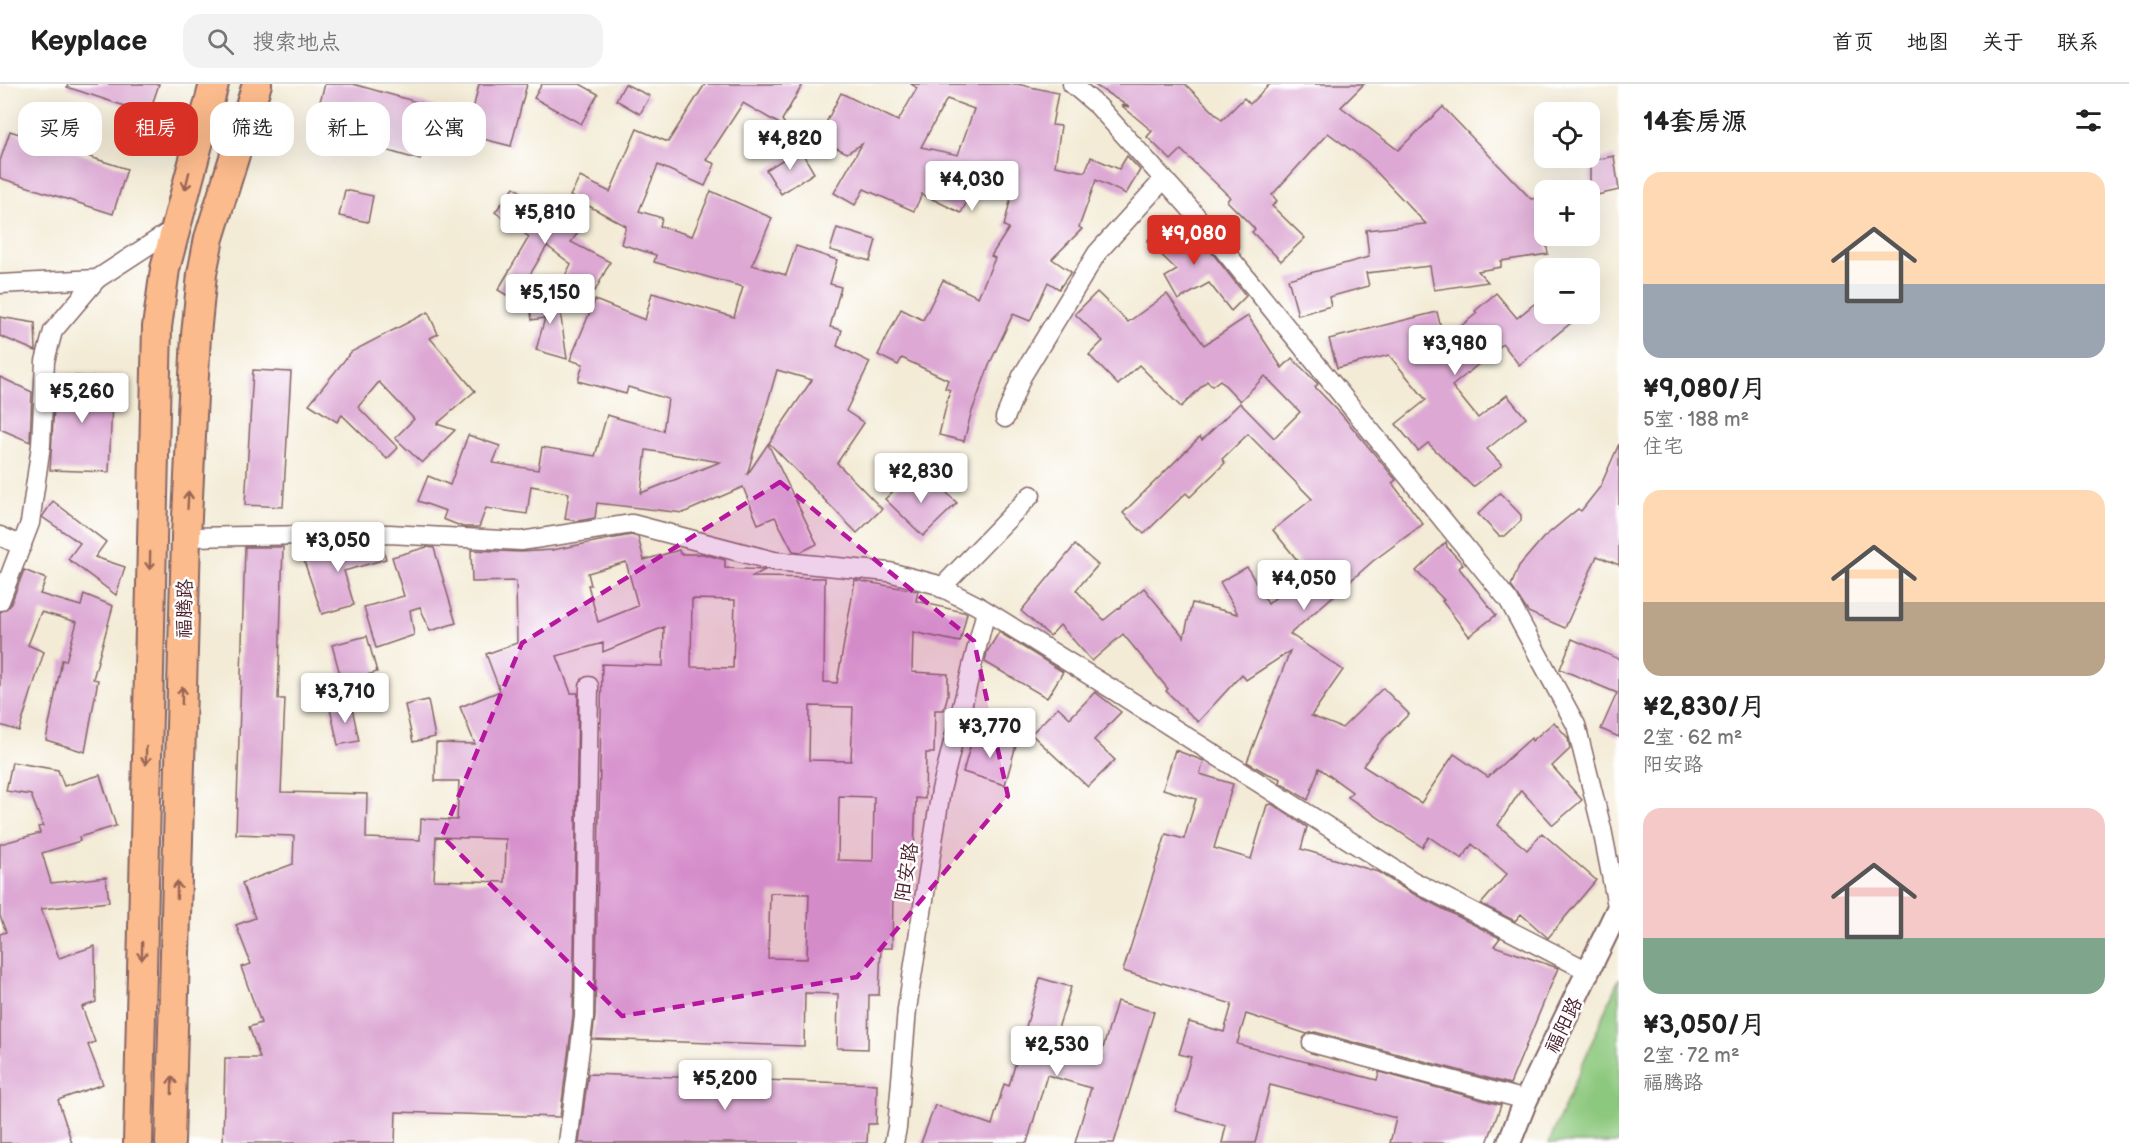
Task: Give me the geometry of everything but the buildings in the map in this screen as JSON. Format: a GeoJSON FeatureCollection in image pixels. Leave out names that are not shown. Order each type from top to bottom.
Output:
{"type":"FeatureCollection","features":[{"type":"Feature","properties":{"kind":"main road","name":"福腾路"},"geometry":{"type":"LineString","coordinates":[[138,1143],[154,389],[165,268],[214,84]]}},
{"type":"Feature","properties":{"kind":"main road","name":"福腾路"},"geometry":{"type":"LineString","coordinates":[[170,1143],[186,537],[195,335],[209,238],[257,84]]}},
{"type":"Feature","properties":{"kind":"street"},"geometry":{"type":"LineString","coordinates":[[1072,84],[1098,106],[1164,179],[1427,497],[1509,601],[1576,725],[1602,829],[1618,909]]}},
{"type":"Feature","properties":{"kind":"street"},"geometry":{"type":"LineString","coordinates":[[1005,418],[1022,376],[1097,253],[1164,179]]}},
{"type":"Feature","properties":{"kind":"street"},"geometry":{"type":"LineString","coordinates":[[0,602],[30,523],[41,445],[45,361],[53,331],[97,279],[175,228]]}},
{"type":"Feature","properties":{"kind":"street"},"geometry":{"type":"LineString","coordinates":[[0,284],[97,279]]}},
{"type":"Feature","properties":{"kind":"street"},"geometry":{"type":"LineString","coordinates":[[942,588],[1031,495]]}},
{"type":"Feature","properties":{"kind":"street"},"geometry":{"type":"LineString","coordinates":[[186,537],[389,534],[521,541],[632,524],[774,561],[889,572],[942,588],[986,611],[1413,881],[1588,971]]}},
{"type":"Feature","properties":{"kind":"street"},"geometry":{"type":"LineString","coordinates":[[0,536],[22,546]]}},
{"type":"Feature","properties":{"kind":"street","name":"阳安路"},"geometry":{"type":"LineString","coordinates":[[894,1143],[907,1009],[941,790],[986,611]]}},
{"type":"Feature","properties":{"kind":"street"},"geometry":{"type":"LineString","coordinates":[[568,1143],[584,1017],[589,686]]}},
{"type":"Feature","properties":{"kind":"street","name":"福阳路"},"geometry":{"type":"LineString","coordinates":[[1509,1143],[1526,1100],[1618,909]]}},
{"type":"Feature","properties":{"kind":"street"},"geometry":{"type":"LineString","coordinates":[[1312,1043],[1526,1100]]}},
{"type":"Feature","properties":{"kind":"highlighted area"},"geometry":{"type":"Polygon","coordinates":[[[780,482],[974,641],[1008,796],[857,977],[622,1016],[442,836],[522,643],[780,482]]]}},
{"type":"Feature","properties":{"kind":"green space"},"geometry":{"type":"Polygon","coordinates":[[[1619,978],[1619,1143],[1549,1143],[1619,978]]]}}]}
